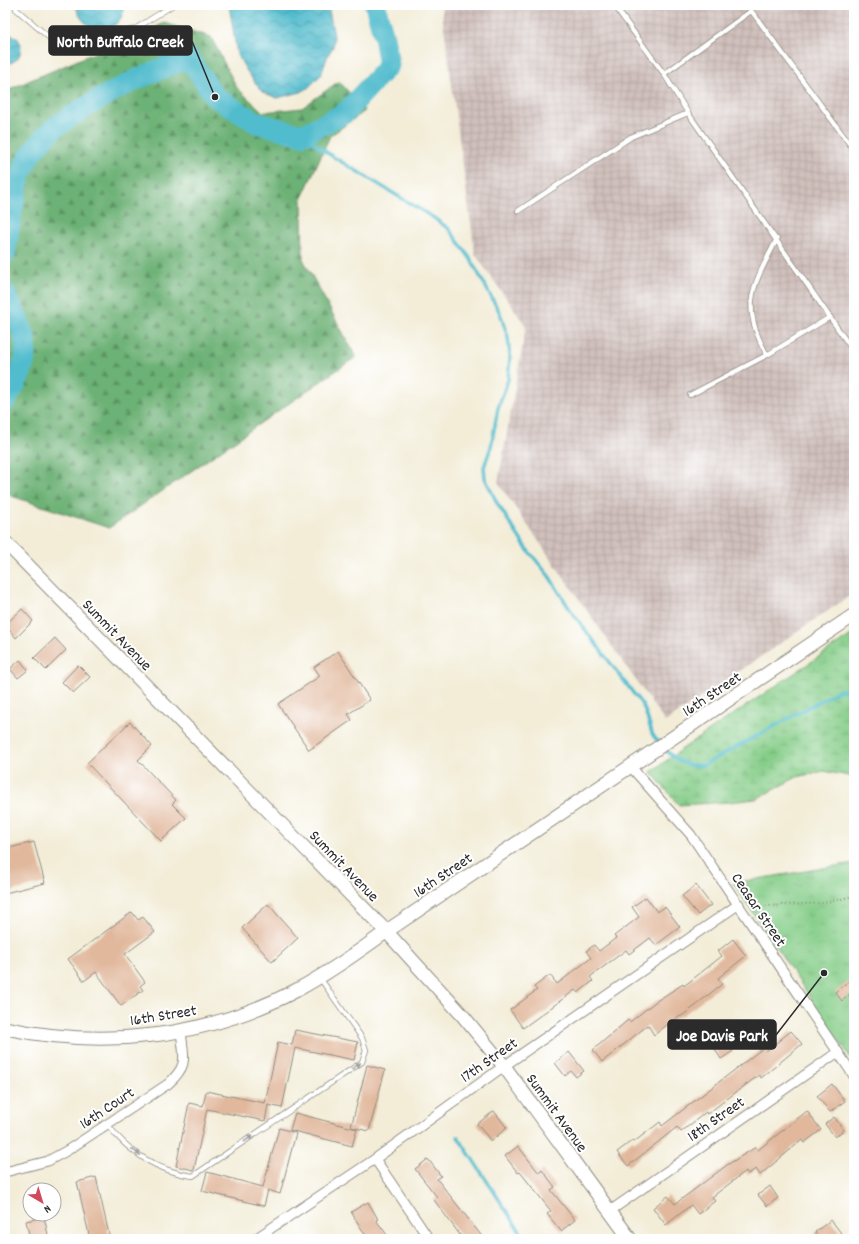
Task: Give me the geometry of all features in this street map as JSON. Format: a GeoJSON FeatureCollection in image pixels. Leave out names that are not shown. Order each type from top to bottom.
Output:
{"type":"FeatureCollection","features":[{"type":"Feature","properties":{"kind":"main road","name":"Summit Avenue"},"geometry":{"type":"LineString","coordinates":[[5,542],[387,931],[463,1016],[504,1066],[630,1239]]}},
{"type":"Feature","properties":{"kind":"main road","name":"16th Street"},"geometry":{"type":"LineString","coordinates":[[5,1028],[34,1035],[67,1038],[118,1038],[181,1032],[227,1019],[267,1004],[348,960],[387,931],[673,739],[854,615]]}},
{"type":"Feature","properties":{"kind":"street","name":"Ceasar Street"},"geometry":{"type":"LineString","coordinates":[[631,767],[691,835],[854,1076]]}},
{"type":"Feature","properties":{"kind":"street","name":"17th Street"},"geometry":{"type":"LineString","coordinates":[[255,1239],[374,1159],[504,1066],[739,904]]}},
{"type":"Feature","properties":{"kind":"street","name":"16th Court"},"geometry":{"type":"LineString","coordinates":[[5,1172],[48,1160],[108,1125],[168,1084],[179,1074],[183,1067],[181,1032]]}},
{"type":"Feature","properties":{"kind":"street","name":"18th Street"},"geometry":{"type":"LineString","coordinates":[[610,1211],[838,1052]]}},
{"type":"Feature","properties":{"kind":"street"},"geometry":{"type":"LineString","coordinates":[[374,1159],[429,1239]]}},
{"type":"Feature","properties":{"kind":"lane"},"geometry":{"type":"LineString","coordinates":[[16,5],[16,9],[52,40],[77,45],[135,29],[173,5]]}},
{"type":"Feature","properties":{"kind":"lane"},"geometry":{"type":"LineString","coordinates":[[614,5],[664,74],[688,113],[777,239],[854,352]]}},
{"type":"Feature","properties":{"kind":"lane"},"geometry":{"type":"LineString","coordinates":[[747,5],[854,150]]}},
{"type":"Feature","properties":{"kind":"lane"},"geometry":{"type":"LineString","coordinates":[[664,74],[752,12]]}},
{"type":"Feature","properties":{"kind":"lane"},"geometry":{"type":"LineString","coordinates":[[518,211],[631,137],[688,113]]}},
{"type":"Feature","properties":{"kind":"lane"},"geometry":{"type":"LineString","coordinates":[[767,355],[758,339],[751,312],[752,293],[777,239]]}},
{"type":"Feature","properties":{"kind":"lane"},"geometry":{"type":"LineString","coordinates":[[690,396],[767,355],[830,317]]}},
{"type":"Feature","properties":{"kind":"lane"},"geometry":{"type":"LineString","coordinates":[[108,1125],[132,1150],[162,1168],[178,1174],[193,1176],[362,1062],[366,1050],[362,1038],[319,977]]}},
{"type":"Feature","properties":{"kind":"path"},"geometry":{"type":"LineString","coordinates":[[754,909],[764,906],[823,903],[854,896]]}},
{"type":"Feature","properties":{"kind":"shaded area"},"geometry":{"type":"Polygon","coordinates":[[[441,5],[854,5],[854,593],[665,722],[498,483],[526,326],[475,254],[441,5]]]}},
{"type":"Feature","properties":{"kind":"green space"},"geometry":{"type":"Polygon","coordinates":[[[165,23],[211,37],[237,88],[263,112],[302,108],[339,81],[365,111],[330,136],[302,198],[303,259],[356,357],[109,528],[5,494],[5,91],[165,23]]]}},
{"type":"Feature","properties":{"kind":"green space"},"geometry":{"type":"Polygon","coordinates":[[[854,633],[854,777],[824,771],[797,777],[756,799],[679,805],[651,772],[682,749],[854,633]]]}},
{"type":"Feature","properties":{"kind":"green space"},"geometry":{"type":"Polygon","coordinates":[[[854,863],[854,1063],[733,883],[854,863]]]}},
{"type":"Feature","properties":{"kind":"water"},"geometry":{"type":"Polygon","coordinates":[[[76,5],[124,5],[122,15],[117,23],[102,29],[93,27],[86,23],[79,15],[76,5]]]}},
{"type":"Feature","properties":{"kind":"water"},"geometry":{"type":"Polygon","coordinates":[[[229,5],[328,5],[334,36],[333,47],[328,55],[321,75],[308,88],[301,92],[277,98],[262,92],[246,70],[237,54],[229,5]]]}},
{"type":"Feature","properties":{"kind":"water"},"geometry":{"type":"Polygon","coordinates":[[[5,33],[17,37],[21,46],[21,51],[20,55],[14,61],[5,64],[5,33]]]}},
{"type":"Feature","properties":{"kind":"building"},"geometry":{"type":"Polygon","coordinates":[[[22,609],[33,621],[16,638],[5,625],[22,609]]]}},
{"type":"Feature","properties":{"kind":"building"},"geometry":{"type":"Polygon","coordinates":[[[55,638],[66,650],[46,670],[34,658],[55,638]]]}},
{"type":"Feature","properties":{"kind":"building"},"geometry":{"type":"Polygon","coordinates":[[[338,651],[370,700],[348,714],[352,720],[309,750],[278,704],[320,676],[314,667],[338,651]]]}},
{"type":"Feature","properties":{"kind":"building"},"geometry":{"type":"Polygon","coordinates":[[[20,660],[28,670],[18,678],[10,669],[20,660]]]}},
{"type":"Feature","properties":{"kind":"building"},"geometry":{"type":"Polygon","coordinates":[[[78,665],[90,677],[73,693],[62,682],[78,665]]]}},
{"type":"Feature","properties":{"kind":"building"},"geometry":{"type":"Polygon","coordinates":[[[130,722],[152,746],[138,760],[176,800],[172,804],[186,818],[161,841],[87,763],[130,722]]]}},
{"type":"Feature","properties":{"kind":"building"},"geometry":{"type":"Polygon","coordinates":[[[34,842],[45,883],[5,893],[5,849],[34,842]]]}},
{"type":"Feature","properties":{"kind":"building"},"geometry":{"type":"Polygon","coordinates":[[[696,885],[711,905],[698,915],[682,896],[696,885]]]}},
{"type":"Feature","properties":{"kind":"building"},"geometry":{"type":"Polygon","coordinates":[[[646,897],[657,912],[665,907],[680,927],[656,945],[650,938],[629,954],[626,950],[590,977],[593,981],[578,993],[575,990],[523,1028],[510,1010],[537,990],[534,987],[550,975],[557,984],[591,958],[586,951],[594,945],[599,951],[616,938],[614,936],[639,917],[632,907],[646,897]]]}},
{"type":"Feature","properties":{"kind":"building"},"geometry":{"type":"Polygon","coordinates":[[[268,904],[298,938],[272,962],[242,928],[268,904]]]}},
{"type":"Feature","properties":{"kind":"building"},"geometry":{"type":"Polygon","coordinates":[[[132,912],[138,920],[143,917],[155,932],[125,954],[145,982],[140,986],[143,990],[121,1006],[96,972],[84,981],[68,959],[132,912]]]}},
{"type":"Feature","properties":{"kind":"building"},"geometry":{"type":"Polygon","coordinates":[[[733,939],[746,956],[718,978],[722,984],[697,1005],[680,1017],[679,1016],[654,1035],[648,1025],[602,1062],[593,1050],[628,1020],[630,1022],[655,1002],[683,984],[684,986],[722,956],[718,951],[733,939]]]}},
{"type":"Feature","properties":{"kind":"building"},"geometry":{"type":"Polygon","coordinates":[[[849,981],[854,987],[854,991],[842,1001],[835,992],[849,981]]]}},
{"type":"Feature","properties":{"kind":"building"},"geometry":{"type":"Polygon","coordinates":[[[295,1030],[358,1042],[354,1060],[295,1048],[282,1108],[268,1105],[265,1121],[207,1109],[194,1170],[176,1166],[189,1103],[203,1106],[206,1091],[265,1103],[278,1042],[292,1045],[295,1030]]]}},
{"type":"Feature","properties":{"kind":"building"},"geometry":{"type":"Polygon","coordinates":[[[791,1031],[802,1044],[761,1078],[759,1075],[707,1114],[706,1112],[681,1132],[677,1127],[628,1166],[617,1152],[633,1140],[634,1142],[660,1122],[662,1126],[763,1048],[766,1051],[791,1031]]]}},
{"type":"Feature","properties":{"kind":"building"},"geometry":{"type":"Polygon","coordinates":[[[725,1039],[733,1051],[721,1059],[713,1046],[725,1039]]]}},
{"type":"Feature","properties":{"kind":"building"},"geometry":{"type":"Polygon","coordinates":[[[569,1052],[584,1071],[576,1077],[571,1071],[565,1076],[555,1063],[569,1052]]]}},
{"type":"Feature","properties":{"kind":"building"},"geometry":{"type":"Polygon","coordinates":[[[367,1065],[385,1070],[369,1131],[351,1127],[367,1065]]]}},
{"type":"Feature","properties":{"kind":"building"},"geometry":{"type":"Polygon","coordinates":[[[832,1084],[845,1101],[830,1112],[817,1096],[832,1084]]]}},
{"type":"Feature","properties":{"kind":"building"},"geometry":{"type":"Polygon","coordinates":[[[494,1111],[507,1128],[491,1141],[477,1124],[494,1111]]]}},
{"type":"Feature","properties":{"kind":"building"},"geometry":{"type":"Polygon","coordinates":[[[807,1111],[821,1130],[804,1143],[802,1140],[760,1175],[756,1169],[748,1174],[746,1171],[712,1197],[715,1201],[698,1214],[691,1205],[666,1225],[653,1208],[668,1196],[675,1204],[727,1165],[756,1147],[758,1150],[807,1111]]]}},
{"type":"Feature","properties":{"kind":"building"},"geometry":{"type":"Polygon","coordinates":[[[295,1113],[357,1129],[352,1146],[290,1130],[295,1113]]]}},
{"type":"Feature","properties":{"kind":"building"},"geometry":{"type":"Polygon","coordinates":[[[834,1117],[844,1130],[835,1137],[825,1124],[834,1117]]]}},
{"type":"Feature","properties":{"kind":"building"},"geometry":{"type":"Polygon","coordinates":[[[279,1128],[296,1133],[280,1194],[268,1190],[264,1206],[202,1191],[207,1172],[263,1187],[279,1128]]]}},
{"type":"Feature","properties":{"kind":"building"},"geometry":{"type":"Polygon","coordinates":[[[518,1146],[539,1173],[542,1170],[555,1187],[551,1190],[575,1220],[561,1231],[547,1214],[551,1211],[520,1172],[518,1173],[505,1156],[518,1146]]]}},
{"type":"Feature","properties":{"kind":"building"},"geometry":{"type":"Polygon","coordinates":[[[428,1159],[441,1176],[437,1179],[484,1239],[463,1239],[434,1200],[437,1197],[415,1169],[428,1159]]]}},
{"type":"Feature","properties":{"kind":"building"},"geometry":{"type":"Polygon","coordinates":[[[96,1177],[110,1239],[90,1239],[77,1182],[96,1177]]]}},
{"type":"Feature","properties":{"kind":"building"},"geometry":{"type":"Polygon","coordinates":[[[770,1186],[778,1198],[767,1206],[758,1195],[770,1186]]]}},
{"type":"Feature","properties":{"kind":"building"},"geometry":{"type":"Polygon","coordinates":[[[368,1202],[378,1219],[376,1220],[390,1239],[368,1239],[351,1212],[368,1202]]]}},
{"type":"Feature","properties":{"kind":"building"},"geometry":{"type":"Polygon","coordinates":[[[831,1220],[841,1233],[833,1239],[819,1239],[815,1232],[831,1220]]]}},
{"type":"Feature","properties":{"kind":"building"},"geometry":{"type":"Polygon","coordinates":[[[26,1222],[45,1222],[49,1239],[30,1239],[26,1222]]]}},
{"type":"Feature","properties":{"kind":"waterway"},"geometry":{"type":"LineString","coordinates":[[5,254],[11,215],[20,177],[26,163],[35,149],[45,136],[57,126],[87,106],[138,79],[189,58],[215,97],[257,123],[302,135],[345,113],[389,65],[384,37],[375,5]]}},
{"type":"Feature","properties":{"kind":"waterway"},"geometry":{"type":"LineString","coordinates":[[302,135],[332,156],[434,218],[449,229],[470,258],[500,313],[508,337],[510,357],[508,380],[498,408],[491,447],[484,467],[485,478],[497,503],[526,548],[549,576],[571,611],[643,706],[653,734],[666,750],[685,764],[697,766],[704,765],[840,690],[854,692]]}},
{"type":"Feature","properties":{"kind":"waterway"},"geometry":{"type":"LineString","coordinates":[[5,293],[23,332],[26,351],[25,360],[19,377],[5,402]]}},
{"type":"Feature","properties":{"kind":"waterway"},"geometry":{"type":"LineString","coordinates":[[458,1137],[525,1239]]}},
{"type":"Feature","properties":{"kind":"place","name":"North Buffalo Creek"},"geometry":{"type":"Point","coordinates":[215,97]}},
{"type":"Feature","properties":{"kind":"place","name":"Joe Davis Park"},"geometry":{"type":"Point","coordinates":[824,973]}}]}
